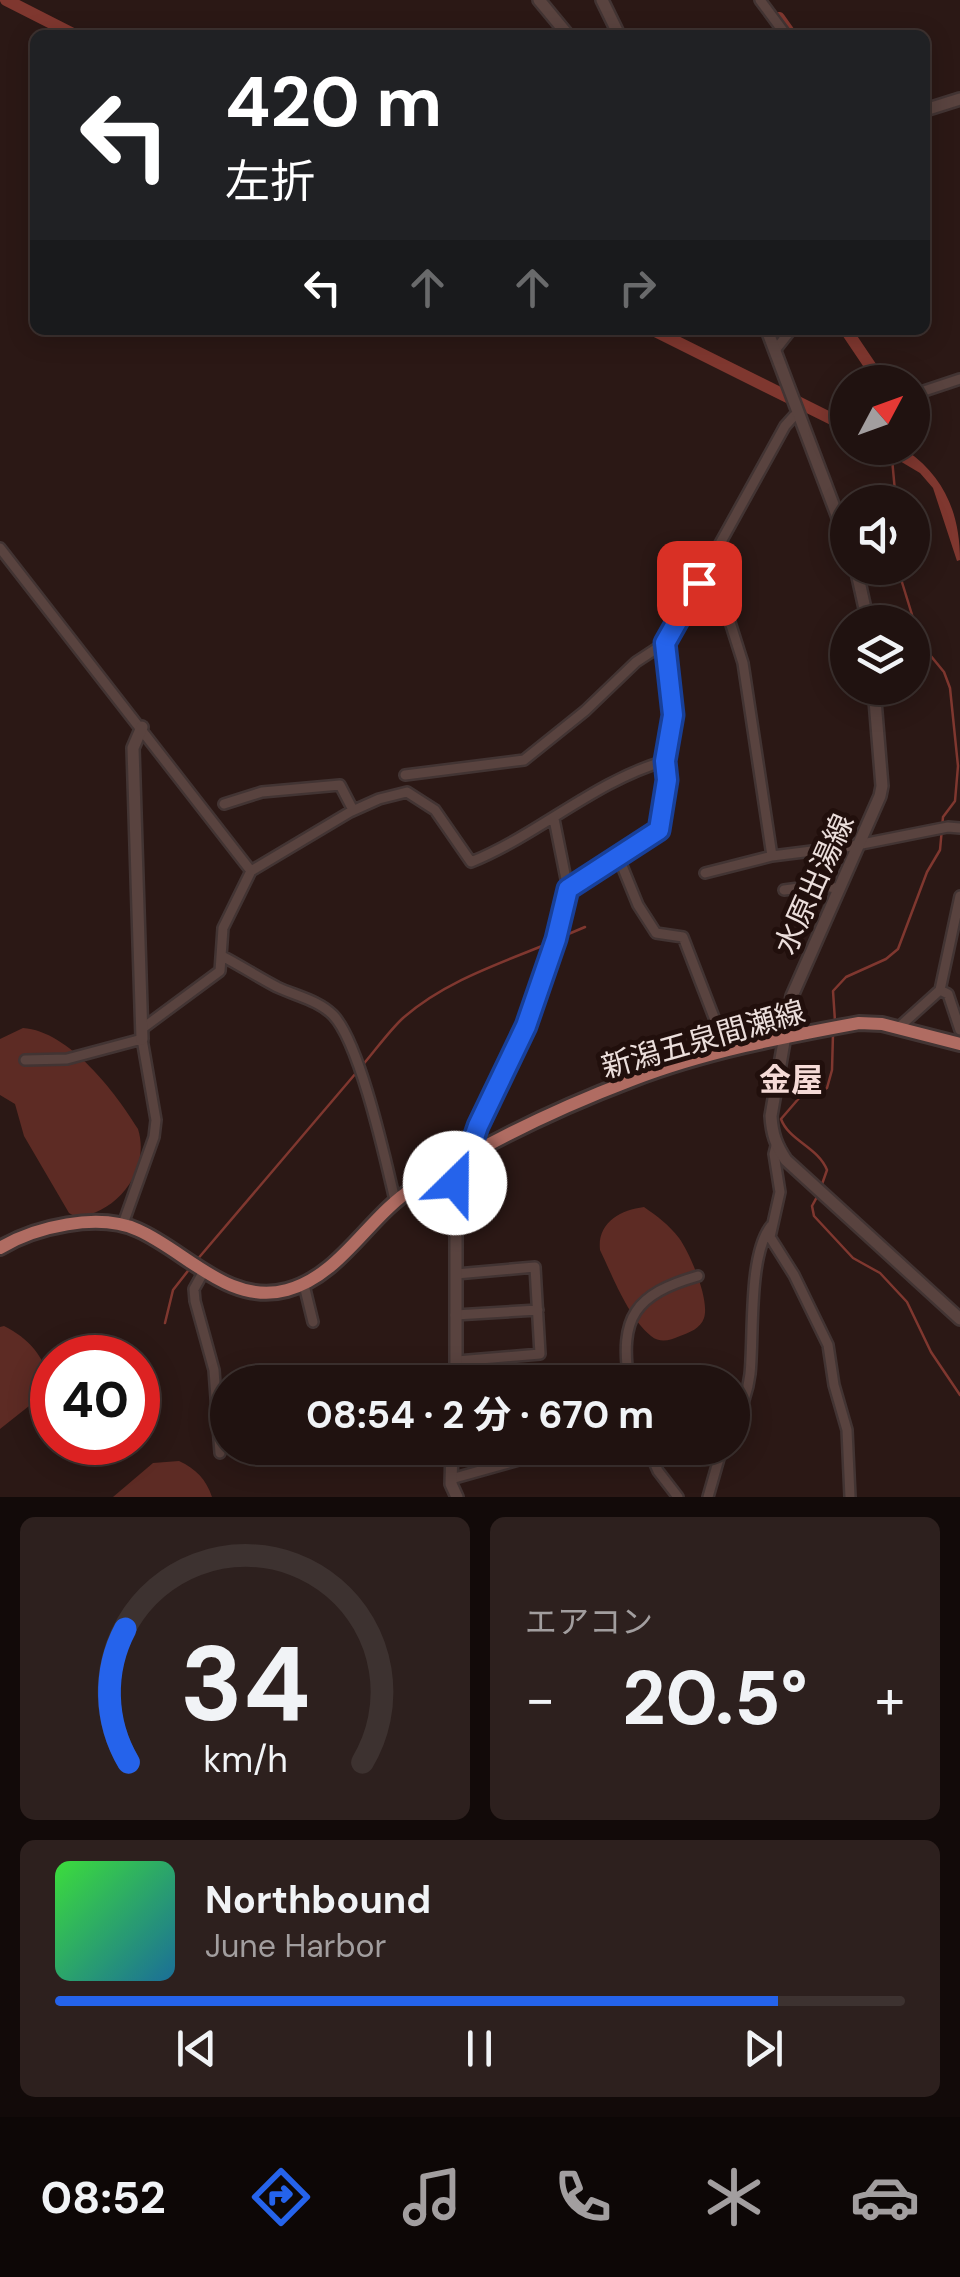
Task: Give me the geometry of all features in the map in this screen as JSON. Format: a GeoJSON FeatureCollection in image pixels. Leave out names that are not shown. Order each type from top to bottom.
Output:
{"type":"FeatureCollection","features":[{"type":"Feature","properties":{"kind":"main road"},"geometry":{"type":"LineString","coordinates":[[539,0],[564,30]]}},
{"type":"Feature","properties":{"kind":"main road"},"geometry":{"type":"LineString","coordinates":[[602,0],[617,30]]}},
{"type":"Feature","properties":{"kind":"main road"},"geometry":{"type":"LineString","coordinates":[[930,108],[960,99]]}},
{"type":"Feature","properties":{"kind":"main road"},"geometry":{"type":"LineString","coordinates":[[770,335],[830,496]]}},
{"type":"Feature","properties":{"kind":"main road","name":"水原出湯線"},"geometry":{"type":"LineString","coordinates":[[776,1146],[771,1116],[792,996],[861,844],[882,786],[875,705]]}},
{"type":"Feature","properties":{"kind":"main road"},"geometry":{"type":"LineString","coordinates":[[142,727],[132,748],[142,1034]]}},
{"type":"Feature","properties":{"kind":"main road","name":"新潟五泉間瀬線"},"geometry":{"type":"LineString","coordinates":[[304,1285],[328,1270],[395,1200],[461,1161],[633,1079],[727,1051],[870,1022],[958,1038]]}},
{"type":"Feature","properties":{"kind":"main road"},"geometry":{"type":"LineString","coordinates":[[776,1146],[786,1160],[960,1319]]}},
{"type":"Feature","properties":{"kind":"main road"},"geometry":{"type":"LineString","coordinates":[[457,1365],[461,1161]]}},
{"type":"Feature","properties":{"kind":"main road"},"geometry":{"type":"LineString","coordinates":[[0,1248],[32,1231],[56,1226],[123,1224],[156,1239],[236,1288],[266,1293],[304,1285]]}},
{"type":"Feature","properties":{"kind":"main road"},"geometry":{"type":"LineString","coordinates":[[452,1465],[451,1482],[457,1497]]}},
{"type":"Feature","properties":{"kind":"street"},"geometry":{"type":"LineString","coordinates":[[760,0],[782,30]]}},
{"type":"Feature","properties":{"kind":"street"},"geometry":{"type":"LineString","coordinates":[[776,348],[787,335]]}},
{"type":"Feature","properties":{"kind":"street"},"geometry":{"type":"LineString","coordinates":[[930,389],[960,379]]}},
{"type":"Feature","properties":{"kind":"street"},"geometry":{"type":"LineString","coordinates":[[405,775],[524,760],[585,711],[636,662],[665,643],[784,426],[799,414]]}},
{"type":"Feature","properties":{"kind":"street"},"geometry":{"type":"LineString","coordinates":[[0,548],[251,871]]}},
{"type":"Feature","properties":{"kind":"street"},"geometry":{"type":"LineString","coordinates":[[699,583],[719,593],[743,663],[772,856]]}},
{"type":"Feature","properties":{"kind":"street"},"geometry":{"type":"LineString","coordinates":[[568,889],[659,830],[673,715],[665,643]]}},
{"type":"Feature","properties":{"kind":"street"},"geometry":{"type":"LineString","coordinates":[[25,1060],[67,1059],[142,1034],[220,971],[223,928],[251,871],[353,810],[407,792],[435,810],[471,862],[618,780],[665,761]]}},
{"type":"Feature","properties":{"kind":"street"},"geometry":{"type":"LineString","coordinates":[[224,804],[262,792],[340,786],[353,810]]}},
{"type":"Feature","properties":{"kind":"street"},"geometry":{"type":"LineString","coordinates":[[461,1161],[515,1054],[555,941],[568,889],[554,819]]}},
{"type":"Feature","properties":{"kind":"street"},"geometry":{"type":"LineString","coordinates":[[705,873],[772,856],[960,828]]}},
{"type":"Feature","properties":{"kind":"street"},"geometry":{"type":"LineString","coordinates":[[618,856],[638,906],[656,933],[682,937],[727,1051]]}},
{"type":"Feature","properties":{"kind":"street"},"geometry":{"type":"LineString","coordinates":[[784,890],[822,885],[839,889]]}},
{"type":"Feature","properties":{"kind":"street"},"geometry":{"type":"LineString","coordinates":[[898,1028],[940,990],[955,935],[960,896]]}},
{"type":"Feature","properties":{"kind":"street"},"geometry":{"type":"LineString","coordinates":[[222,956],[334,1016],[376,1124],[395,1200]]}},
{"type":"Feature","properties":{"kind":"street"},"geometry":{"type":"LineString","coordinates":[[940,990],[948,994],[958,1038]]}},
{"type":"Feature","properties":{"kind":"street"},"geometry":{"type":"LineString","coordinates":[[123,1224],[154,1137],[156,1120],[142,1034]]}},
{"type":"Feature","properties":{"kind":"street"},"geometry":{"type":"LineString","coordinates":[[776,1146],[780,1192],[770,1237],[794,1275],[828,1345],[847,1430],[850,1497]]}},
{"type":"Feature","properties":{"kind":"street"},"geometry":{"type":"LineString","coordinates":[[750,1378],[759,1259],[763,1235],[772,1224]]}},
{"type":"Feature","properties":{"kind":"street"},"geometry":{"type":"LineString","coordinates":[[197,1266],[195,1301],[213,1365]]}},
{"type":"Feature","properties":{"kind":"street"},"geometry":{"type":"LineString","coordinates":[[456,1274],[535,1268],[540,1354],[457,1362]]}},
{"type":"Feature","properties":{"kind":"street"},"geometry":{"type":"LineString","coordinates":[[627,1365],[625,1344],[632,1314],[646,1298],[698,1276]]}},
{"type":"Feature","properties":{"kind":"street"},"geometry":{"type":"LineString","coordinates":[[304,1285],[313,1322]]}},
{"type":"Feature","properties":{"kind":"street"},"geometry":{"type":"LineString","coordinates":[[456,1315],[538,1310]]}},
{"type":"Feature","properties":{"kind":"street"},"geometry":{"type":"LineString","coordinates":[[442,1497],[451,1482],[506,1465]]}},
{"type":"Feature","properties":{"kind":"street"},"geometry":{"type":"LineString","coordinates":[[655,1465],[678,1497]]}},
{"type":"Feature","properties":{"kind":"street"},"geometry":{"type":"LineString","coordinates":[[708,1497],[717,1465]]}},
{"type":"Feature","properties":{"kind":"shaded area"},"geometry":{"type":"Polygon","coordinates":[[[907,465],[924,465],[948,498],[957,528],[960,560],[957,561],[933,488],[907,465]]]}},
{"type":"Feature","properties":{"kind":"shaded area"},"geometry":{"type":"Polygon","coordinates":[[[23,1028],[57,1040],[90,1066],[138,1129],[141,1145],[135,1175],[117,1199],[91,1214],[76,1217],[69,1213],[24,1136],[15,1104],[0,1095],[0,1039],[23,1028]]]}},
{"type":"Feature","properties":{"kind":"shaded area"},"geometry":{"type":"Polygon","coordinates":[[[644,1207],[679,1238],[704,1300],[700,1325],[666,1340],[651,1336],[635,1318],[600,1250],[606,1225],[627,1211],[644,1207]]]}},
{"type":"Feature","properties":{"kind":"shaded area"},"geometry":{"type":"Polygon","coordinates":[[[0,1327],[22,1337],[30,1346],[30,1405],[0,1429],[0,1327]]]}},
{"type":"Feature","properties":{"kind":"shaded area"},"geometry":{"type":"Polygon","coordinates":[[[179,1461],[190,1467],[200,1475],[212,1497],[113,1497],[151,1465],[179,1461]]]}},
{"type":"Feature","properties":{"kind":"waterway"},"geometry":{"type":"LineString","coordinates":[[6,0],[65,30]]}},
{"type":"Feature","properties":{"kind":"waterway"},"geometry":{"type":"LineString","coordinates":[[779,18],[787,30]]}},
{"type":"Feature","properties":{"kind":"waterway"},"geometry":{"type":"LineString","coordinates":[[663,335],[830,418]]}},
{"type":"Feature","properties":{"kind":"waterway"},"geometry":{"type":"LineString","coordinates":[[849,335],[870,365]]}},
{"type":"Feature","properties":{"kind":"waterway"},"geometry":{"type":"LineString","coordinates":[[893,465],[894,485]]}},
{"type":"Feature","properties":{"kind":"waterway"},"geometry":{"type":"LineString","coordinates":[[835,1021],[833,991],[846,977],[886,959],[898,949],[927,872],[940,850],[943,817],[955,801],[958,766],[950,688],[944,672],[921,644],[903,585]]}},
{"type":"Feature","properties":{"kind":"waterway"},"geometry":{"type":"LineString","coordinates":[[559,938],[585,927]]}},
{"type":"Feature","properties":{"kind":"waterway"},"geometry":{"type":"LineString","coordinates":[[361,1067],[403,1018],[437,993],[552,942]]}},
{"type":"Feature","properties":{"kind":"waterway"},"geometry":{"type":"LineString","coordinates":[[821,1187],[827,1170],[823,1162],[790,1133],[781,1119],[800,1097],[827,1088],[833,1034]]}},
{"type":"Feature","properties":{"kind":"waterway"},"geometry":{"type":"LineString","coordinates":[[196,1261],[356,1073]]}},
{"type":"Feature","properties":{"kind":"waterway"},"geometry":{"type":"LineString","coordinates":[[818,1195],[812,1206],[814,1216],[853,1258],[880,1273],[907,1302],[931,1352],[960,1395]]}},
{"type":"Feature","properties":{"kind":"waterway"},"geometry":{"type":"LineString","coordinates":[[165,1323],[173,1290],[191,1267]]}},
{"type":"Feature","properties":{"kind":"district","name":"金屋"},"geometry":{"type":"Point","coordinates":[791,1080]}},
{"type":"Feature","properties":{"kind":"route"},"geometry":{"type":"LineString","coordinates":[[455,1183],[456,1164],[467,1158],[494,1090],[526,1026],[556,939],[568,889],[659,830],[667,780],[665,761],[673,730],[665,643],[699,583]]}}]}
